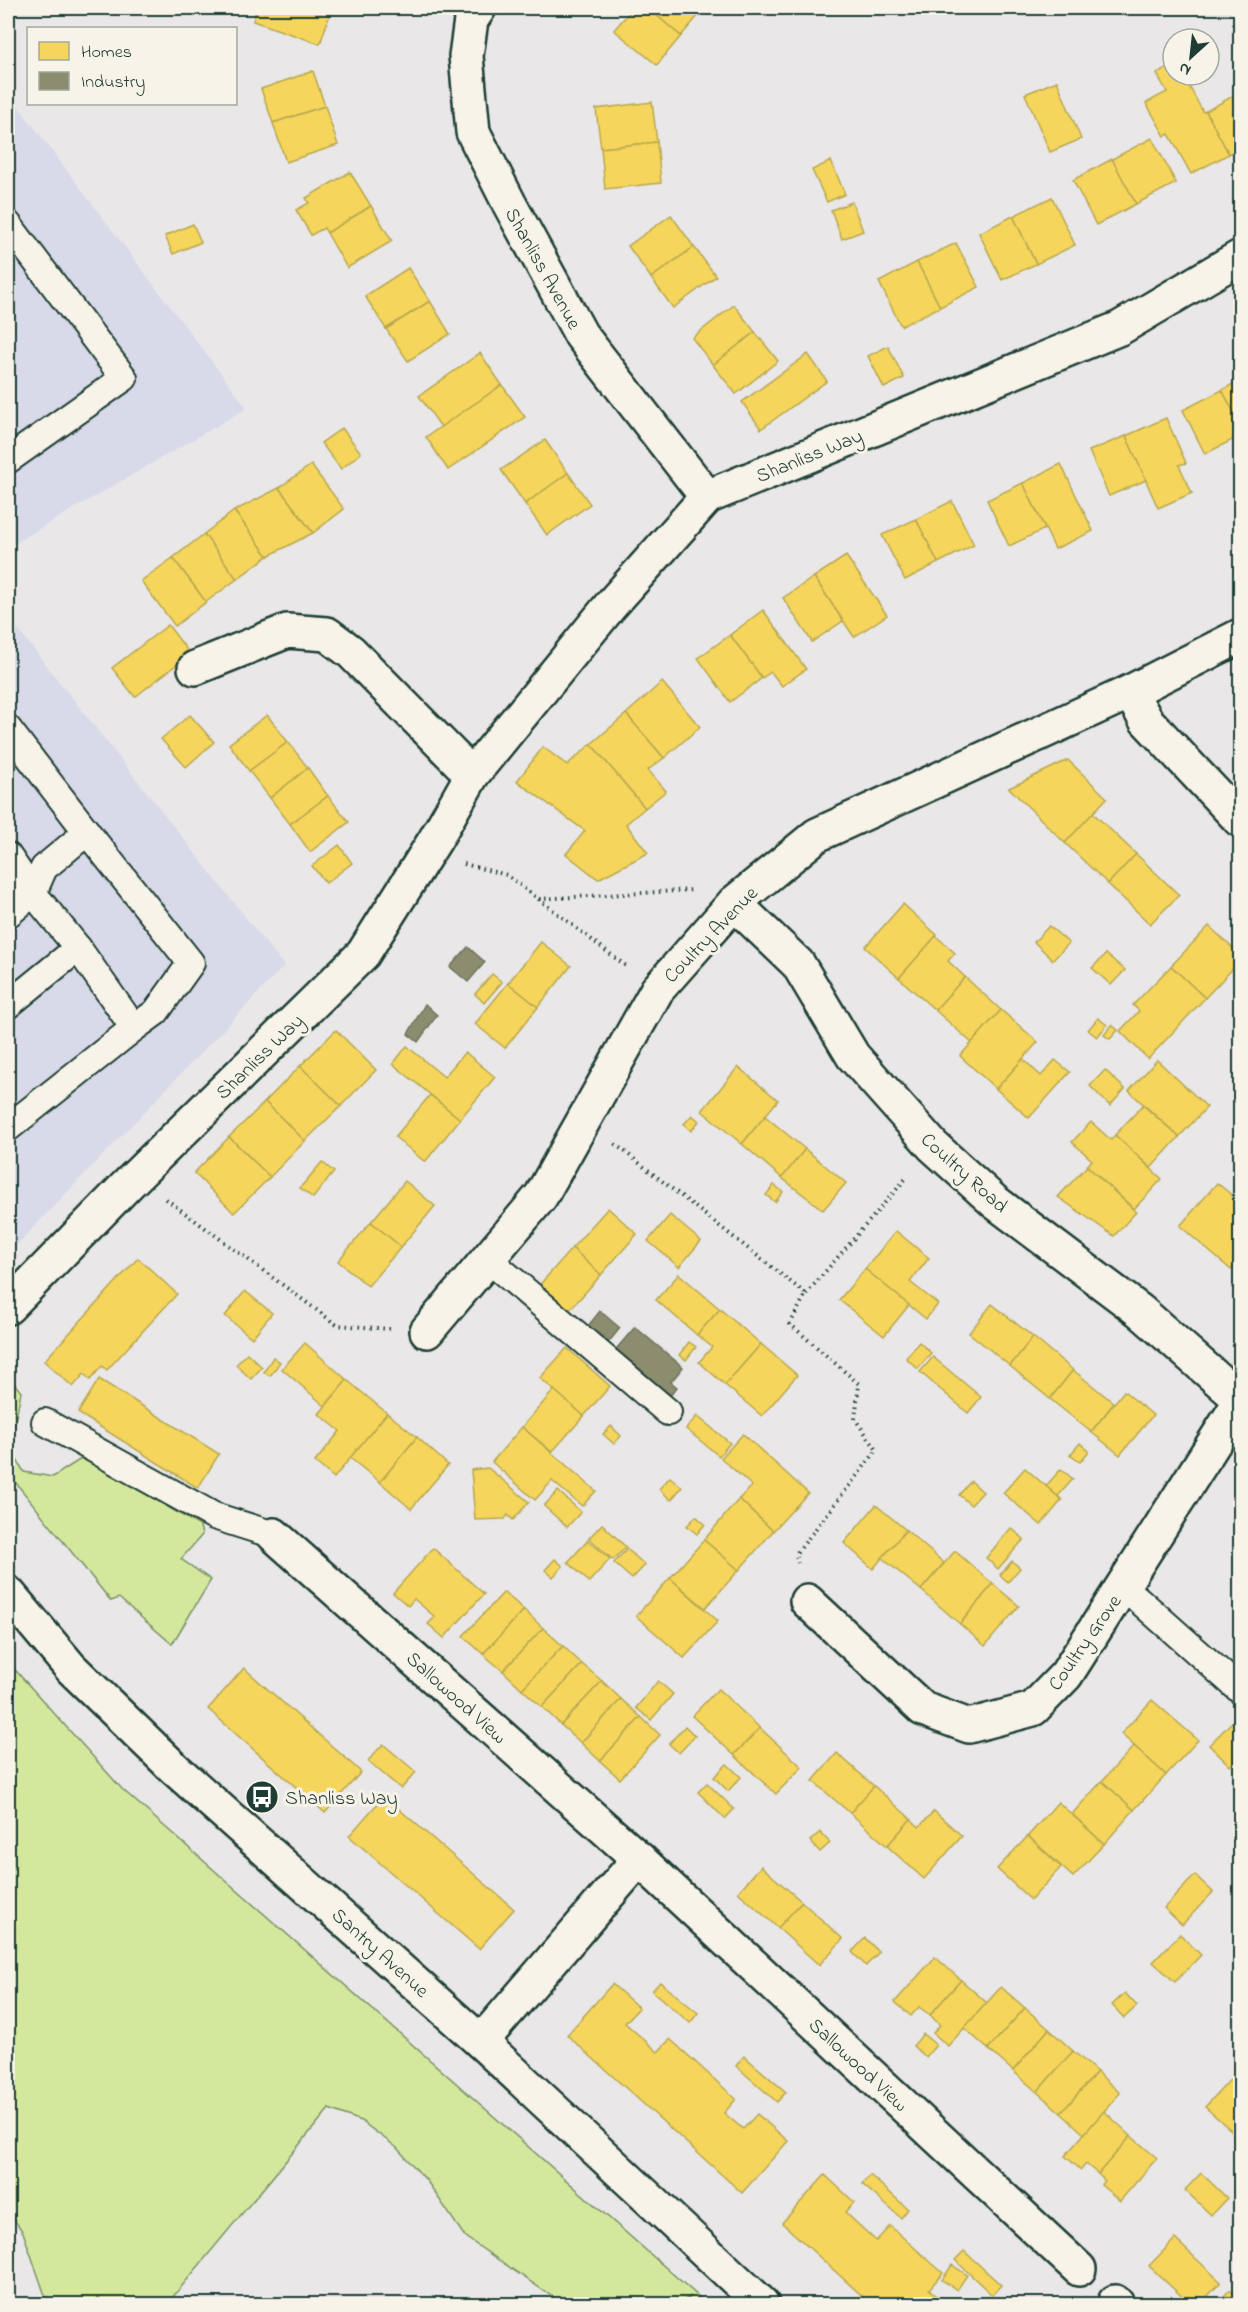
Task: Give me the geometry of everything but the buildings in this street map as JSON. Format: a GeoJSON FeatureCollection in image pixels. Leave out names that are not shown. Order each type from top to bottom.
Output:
{"type":"FeatureCollection","features":[{"type":"Feature","properties":{"kind":"street","name":"Shanliss Avenue"},"geometry":{"type":"LineString","coordinates":[[479,8],[471,20],[466,56],[473,132],[581,335],[707,497]]}},
{"type":"Feature","properties":{"kind":"street","name":"Shanliss Way"},"geometry":{"type":"LineString","coordinates":[[8,1307],[128,1184],[363,954],[435,840],[472,775],[610,606],[707,497],[1120,328],[1240,256]]}},
{"type":"Feature","properties":{"kind":"street"},"geometry":{"type":"LineString","coordinates":[[195,668],[287,631],[327,634],[351,652],[472,775]]}},
{"type":"Feature","properties":{"kind":"street","name":"Coultry Avenue"},"geometry":{"type":"LineString","coordinates":[[427,1331],[541,1196],[657,990],[734,903],[817,835],[1130,692],[1240,636]]}},
{"type":"Feature","properties":{"kind":"street"},"geometry":{"type":"LineString","coordinates":[[1130,692],[1146,720],[1240,820]]}},
{"type":"Feature","properties":{"kind":"street","name":"Coultry Road"},"geometry":{"type":"LineString","coordinates":[[734,903],[798,964],[853,1056],[933,1146],[995,1202],[1140,1311],[1240,1400]]}},
{"type":"Feature","properties":{"kind":"street","name":"Coultry Grove"},"geometry":{"type":"LineString","coordinates":[[807,1601],[923,1708],[969,1726],[1033,1709],[1066,1675],[1240,1400]]}},
{"type":"Feature","properties":{"kind":"street","name":"Sallowood View"},"geometry":{"type":"LineString","coordinates":[[274,1534],[639,1859],[1079,2269]]}},
{"type":"Feature","properties":{"kind":"street","name":"Santry Avenue"},"geometry":{"type":"LineString","coordinates":[[8,1593],[71,1668],[175,1768],[481,2042],[762,2304]]}},
{"type":"Feature","properties":{"kind":"street"},"geometry":{"type":"LineString","coordinates":[[481,2042],[639,1859]]}},
{"type":"Feature","properties":{"kind":"lane"},"geometry":{"type":"LineString","coordinates":[[8,224],[124,378],[8,460]]}},
{"type":"Feature","properties":{"kind":"lane"},"geometry":{"type":"LineString","coordinates":[[8,729],[191,963],[156,1012],[8,1128]]}},
{"type":"Feature","properties":{"kind":"lane"},"geometry":{"type":"LineString","coordinates":[[8,914],[33,893],[44,868],[87,832]]}},
{"type":"Feature","properties":{"kind":"lane"},"geometry":{"type":"LineString","coordinates":[[8,856],[33,893],[78,948],[134,1028]]}},
{"type":"Feature","properties":{"kind":"lane"},"geometry":{"type":"LineString","coordinates":[[8,1005],[78,948]]}},
{"type":"Feature","properties":{"kind":"lane"},"geometry":{"type":"LineString","coordinates":[[488,1259],[668,1413]]}},
{"type":"Feature","properties":{"kind":"lane"},"geometry":{"type":"LineString","coordinates":[[45,1422],[214,1516],[274,1534]]}},
{"type":"Feature","properties":{"kind":"lane"},"geometry":{"type":"LineString","coordinates":[[1123,1586],[1240,1690]]}},
{"type":"Feature","properties":{"kind":"path"},"geometry":{"type":"LineString","coordinates":[[461,862],[507,875],[657,990]]}},
{"type":"Feature","properties":{"kind":"path"},"geometry":{"type":"LineString","coordinates":[[538,899],[697,890]]}},
{"type":"Feature","properties":{"kind":"path"},"geometry":{"type":"LineString","coordinates":[[584,1119],[806,1294]]}},
{"type":"Feature","properties":{"kind":"path"},"geometry":{"type":"LineString","coordinates":[[807,1601],[795,1554],[877,1450],[855,1419],[859,1384],[790,1324],[806,1294],[933,1146]]}},
{"type":"Feature","properties":{"kind":"path"},"geometry":{"type":"LineString","coordinates":[[159,1194],[337,1324],[427,1331]]}},
{"type":"Feature","properties":{"kind":"shaded area"},"geometry":{"type":"Polygon","coordinates":[[[8,93],[247,408],[8,547],[8,93]]]}},
{"type":"Feature","properties":{"kind":"shaded area"},"geometry":{"type":"Polygon","coordinates":[[[8,617],[284,966],[8,1254],[8,617]]]}},
{"type":"Feature","properties":{"kind":"green space"},"geometry":{"type":"Polygon","coordinates":[[[10,1378],[21,1392],[10,1448],[24,1472],[53,1477],[84,1457],[200,1526],[202,1535],[181,1559],[211,1580],[172,1644],[119,1598],[111,1601],[8,1473],[8,1381],[10,1378]]]}},
{"type":"Feature","properties":{"kind":"green space"},"geometry":{"type":"Polygon","coordinates":[[[8,1662],[122,1789],[707,2304],[683,2304],[691,2296],[678,2304],[578,2304],[553,2297],[465,2237],[427,2181],[396,2147],[361,2121],[329,2109],[167,2304],[48,2304],[23,2232],[8,2211],[8,1662]]]}},
{"type":"Feature","properties":{"kind":"place","name":"Shanliss Way"},"geometry":{"type":"Point","coordinates":[262,1797]}}]}
